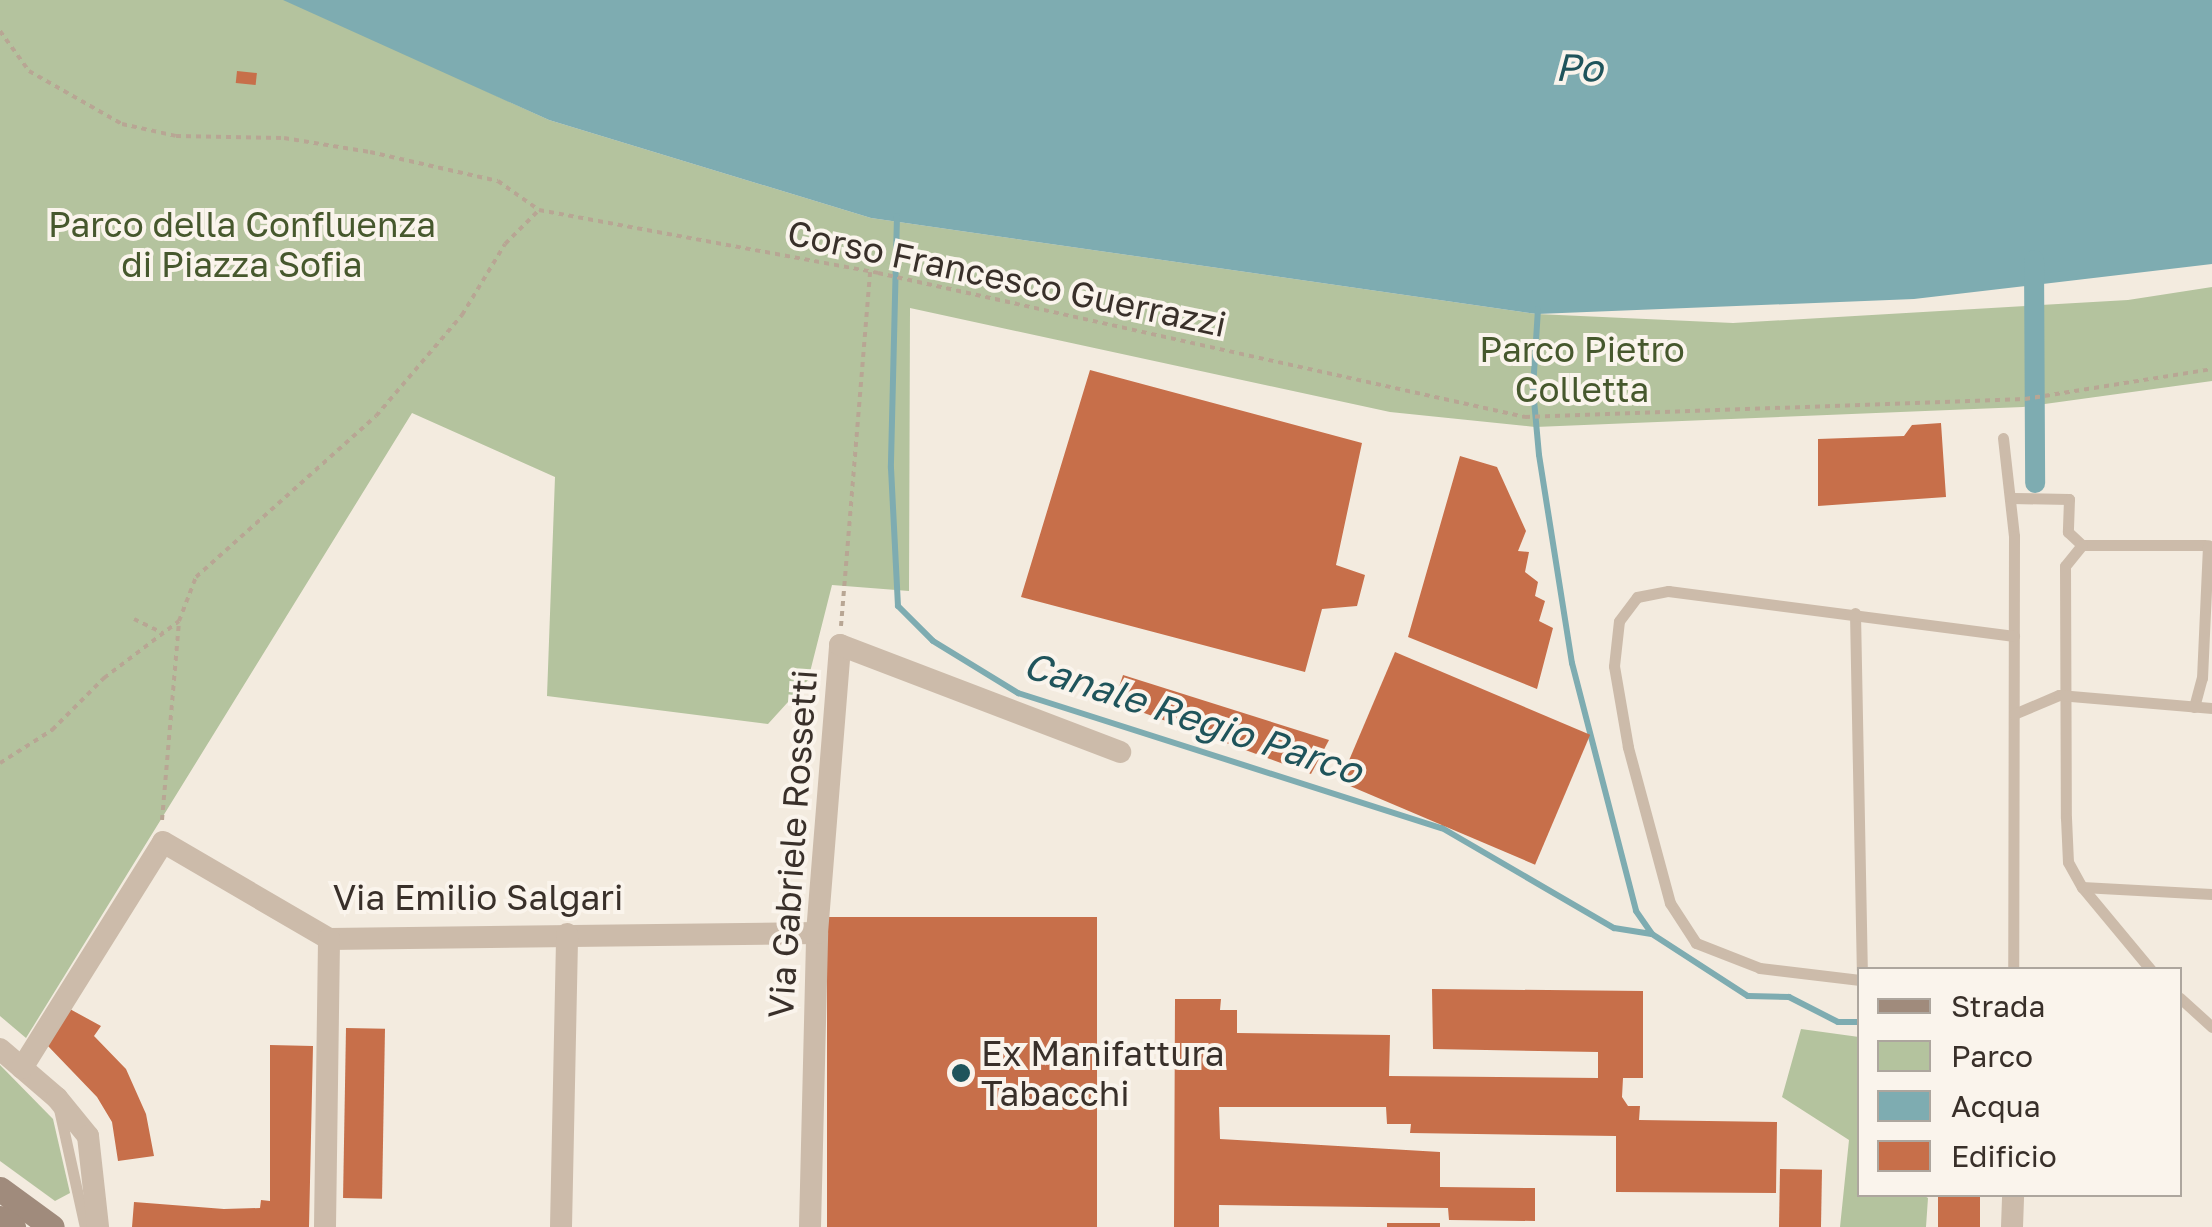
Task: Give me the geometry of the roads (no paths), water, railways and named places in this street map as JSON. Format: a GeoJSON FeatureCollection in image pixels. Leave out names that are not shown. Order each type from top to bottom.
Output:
{"type":"FeatureCollection","features":[{"type":"Feature","properties":{"kind":"main road"},"geometry":{"type":"LineString","coordinates":[[0,1189],[52,1227]]}},
{"type":"Feature","properties":{"kind":"main road"},"geometry":{"type":"LineString","coordinates":[[0,1218],[13,1227]]}},
{"type":"Feature","properties":{"kind":"street","name":"Via Gabriele Rossetti"},"geometry":{"type":"LineString","coordinates":[[810,1227],[817,933],[840,645],[1120,752]]}},
{"type":"Feature","properties":{"kind":"street","name":"Via Emilio Salgari"},"geometry":{"type":"LineString","coordinates":[[22,1068],[163,842],[329,939],[817,933]]}},
{"type":"Feature","properties":{"kind":"street"},"geometry":{"type":"LineString","coordinates":[[561,1227],[567,934]]}},
{"type":"Feature","properties":{"kind":"street"},"geometry":{"type":"LineString","coordinates":[[326,1227],[329,939]]}},
{"type":"Feature","properties":{"kind":"street"},"geometry":{"type":"LineString","coordinates":[[0,1049],[55,1096],[88,1136],[98,1227]]}},
{"type":"Feature","properties":{"kind":"street"},"geometry":{"type":"LineString","coordinates":[[2012,1197],[2012,1227]]}},
{"type":"Feature","properties":{"kind":"lane"},"geometry":{"type":"LineString","coordinates":[[2003,438],[2012,498],[2013,967]]}},
{"type":"Feature","properties":{"kind":"lane"},"geometry":{"type":"LineString","coordinates":[[2012,498],[2069,498],[2068,532],[2082,545],[2208,545],[2202,678],[2194,707]]}},
{"type":"Feature","properties":{"kind":"lane"},"geometry":{"type":"LineString","coordinates":[[2082,545],[2066,566],[2068,862],[2082,886],[2149,967]]}},
{"type":"Feature","properties":{"kind":"lane"},"geometry":{"type":"LineString","coordinates":[[1857,980],[1760,968],[1696,943],[1670,903],[1628,748],[1614,666],[1619,621],[1638,597],[1668,591],[2014,636]]}},
{"type":"Feature","properties":{"kind":"lane"},"geometry":{"type":"LineString","coordinates":[[1855,613],[1862,967]]}},
{"type":"Feature","properties":{"kind":"lane"},"geometry":{"type":"LineString","coordinates":[[2014,714],[2068,696],[2212,708]]}},
{"type":"Feature","properties":{"kind":"lane"},"geometry":{"type":"LineString","coordinates":[[2082,886],[2212,894]]}},
{"type":"Feature","properties":{"kind":"lane"},"geometry":{"type":"LineString","coordinates":[[2182,1000],[2212,1027]]}},
{"type":"Feature","properties":{"kind":"lane"},"geometry":{"type":"LineString","coordinates":[[55,1096],[84,1227]]}},
{"type":"Feature","properties":{"kind":"water","name":"Po"},"geometry":{"type":"Polygon","coordinates":[[[283,0],[2212,0],[2212,264],[1914,299],[1537,314],[871,218],[549,120],[283,0]]]}},
{"type":"Feature","properties":{"kind":"waterway","name":"Canale Regio Parco"},"geometry":{"type":"LineString","coordinates":[[897,216],[891,468],[898,606],[933,641],[1018,693],[1442,828],[1614,928],[1652,934]]}},
{"type":"Feature","properties":{"kind":"waterway"},"geometry":{"type":"LineString","coordinates":[[2034,260],[2035,483]]}},
{"type":"Feature","properties":{"kind":"waterway","name":"Canale Regio Parco"},"geometry":{"type":"LineString","coordinates":[[1538,309],[1533,389],[1539,455],[1572,663],[1636,911],[1652,934],[1748,996],[1789,997],[1838,1022],[1857,1022]]}},
{"type":"Feature","properties":{"kind":"place","name":"Ex Manifattura Tabacchi"},"geometry":{"type":"Point","coordinates":[961,1073]}},
{"type":"Feature","properties":{"kind":"park label","name":"Parco della Confluenza di Piazza Sofia"},"geometry":{"type":"Point","coordinates":[242,244]}},
{"type":"Feature","properties":{"kind":"park label","name":"Parco Pietro Colletta"},"geometry":{"type":"Point","coordinates":[1582,369]}}]}
